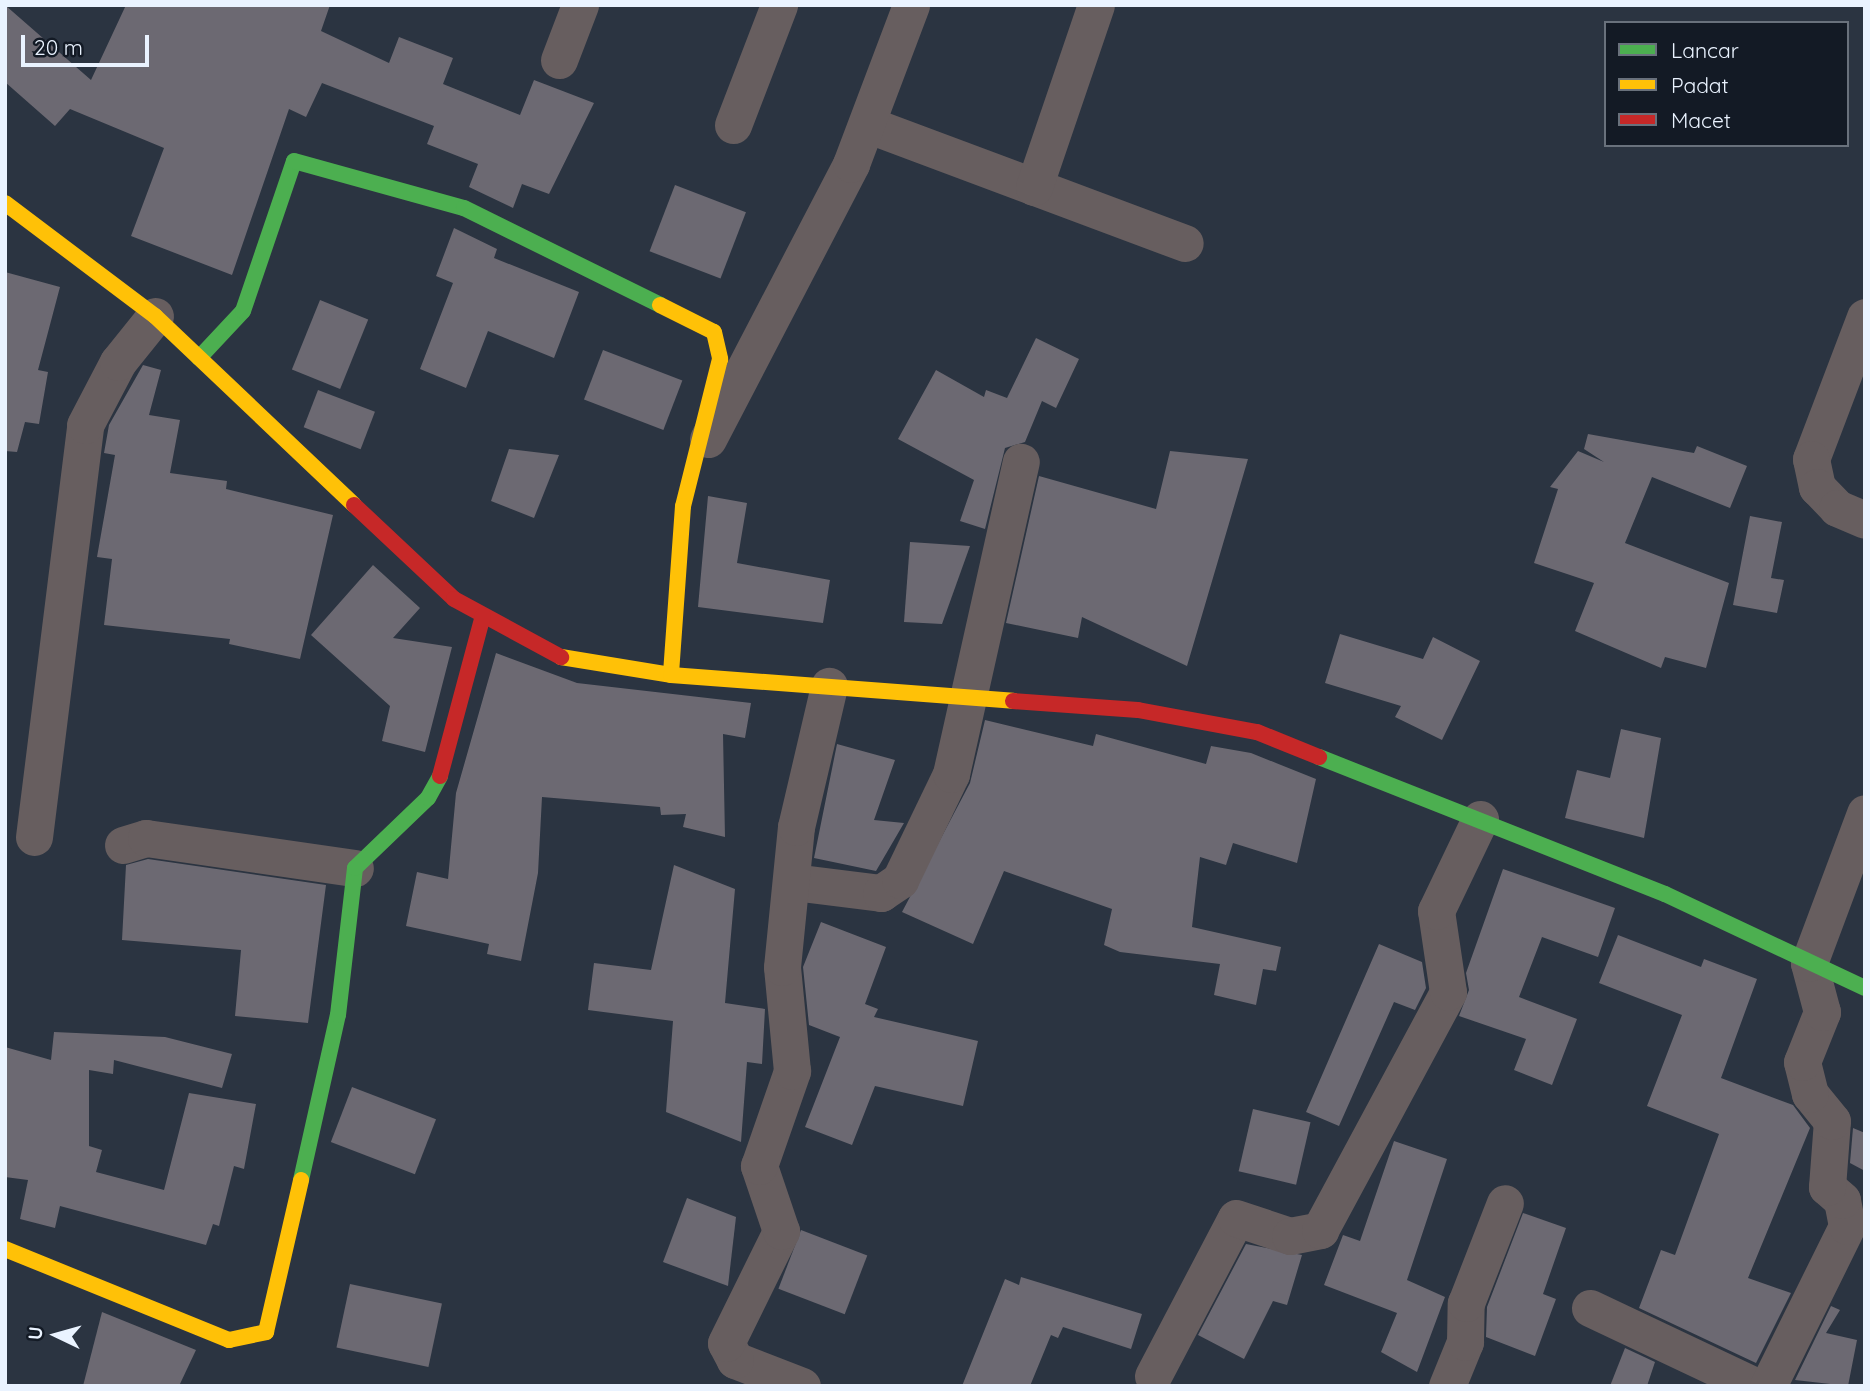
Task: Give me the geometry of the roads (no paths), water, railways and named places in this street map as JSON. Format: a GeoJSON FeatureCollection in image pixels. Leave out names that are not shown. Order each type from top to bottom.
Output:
{"type":"FeatureCollection","features":[{"type":"Feature","properties":{"kind":"street"},"geometry":{"type":"LineString","coordinates":[[559,60],[580,5]]}},
{"type":"Feature","properties":{"kind":"street"},"geometry":{"type":"LineString","coordinates":[[733,125],[779,5]]}},
{"type":"Feature","properties":{"kind":"street"},"geometry":{"type":"LineString","coordinates":[[690,474],[869,125],[911,5]]}},
{"type":"Feature","properties":{"kind":"street"},"geometry":{"type":"LineString","coordinates":[[1034,187],[1096,5]]}},
{"type":"Feature","properties":{"kind":"street"},"geometry":{"type":"LineString","coordinates":[[869,125],[1185,243]]}},
{"type":"Feature","properties":{"kind":"street"},"geometry":{"type":"LineString","coordinates":[[200,358],[243,311],[294,161],[334,165],[464,208],[713,332],[720,359],[690,474],[671,675]]}},
{"type":"Feature","properties":{"kind":"street"},"geometry":{"type":"LineString","coordinates":[[5,203],[155,316],[420,569],[482,616],[556,656],[671,675],[829,686],[1211,721],[1312,751],[1665,894],[1865,988]]}},
{"type":"Feature","properties":{"kind":"street"},"geometry":{"type":"LineString","coordinates":[[34,837],[85,425],[118,362],[155,316]]}},
{"type":"Feature","properties":{"kind":"street"},"geometry":{"type":"LineString","coordinates":[[1865,317],[1811,459],[1817,487],[1837,508],[1865,520]]}},
{"type":"Feature","properties":{"kind":"street"},"geometry":{"type":"LineString","coordinates":[[793,882],[891,889],[951,774],[972,699],[1021,462]]}},
{"type":"Feature","properties":{"kind":"street"},"geometry":{"type":"LineString","coordinates":[[5,1249],[229,1340],[266,1332],[336,1027],[355,868],[372,845],[428,798],[442,773],[482,616]]}},
{"type":"Feature","properties":{"kind":"street"},"geometry":{"type":"LineString","coordinates":[[802,1386],[735,1360],[726,1343],[781,1231],[759,1166],[792,1072],[782,967],[793,882],[796,827],[829,686]]}},
{"type":"Feature","properties":{"kind":"street"},"geometry":{"type":"LineString","coordinates":[[1768,1386],[1847,1226],[1842,1200],[1827,1187],[1832,1121],[1802,1075],[1822,1012],[1809,963],[1865,813]]}},
{"type":"Feature","properties":{"kind":"street"},"geometry":{"type":"LineString","coordinates":[[1152,1383],[1236,1218],[1290,1236],[1320,1230],[1448,992],[1436,911],[1480,819]]}},
{"type":"Feature","properties":{"kind":"street"},"geometry":{"type":"LineString","coordinates":[[123,845],[146,838],[355,868]]}},
{"type":"Feature","properties":{"kind":"street"},"geometry":{"type":"LineString","coordinates":[[1447,1386],[1465,1342],[1466,1303],[1505,1203]]}},
{"type":"Feature","properties":{"kind":"street"},"geometry":{"type":"LineString","coordinates":[[1590,1308],[1755,1386]]}}]}
